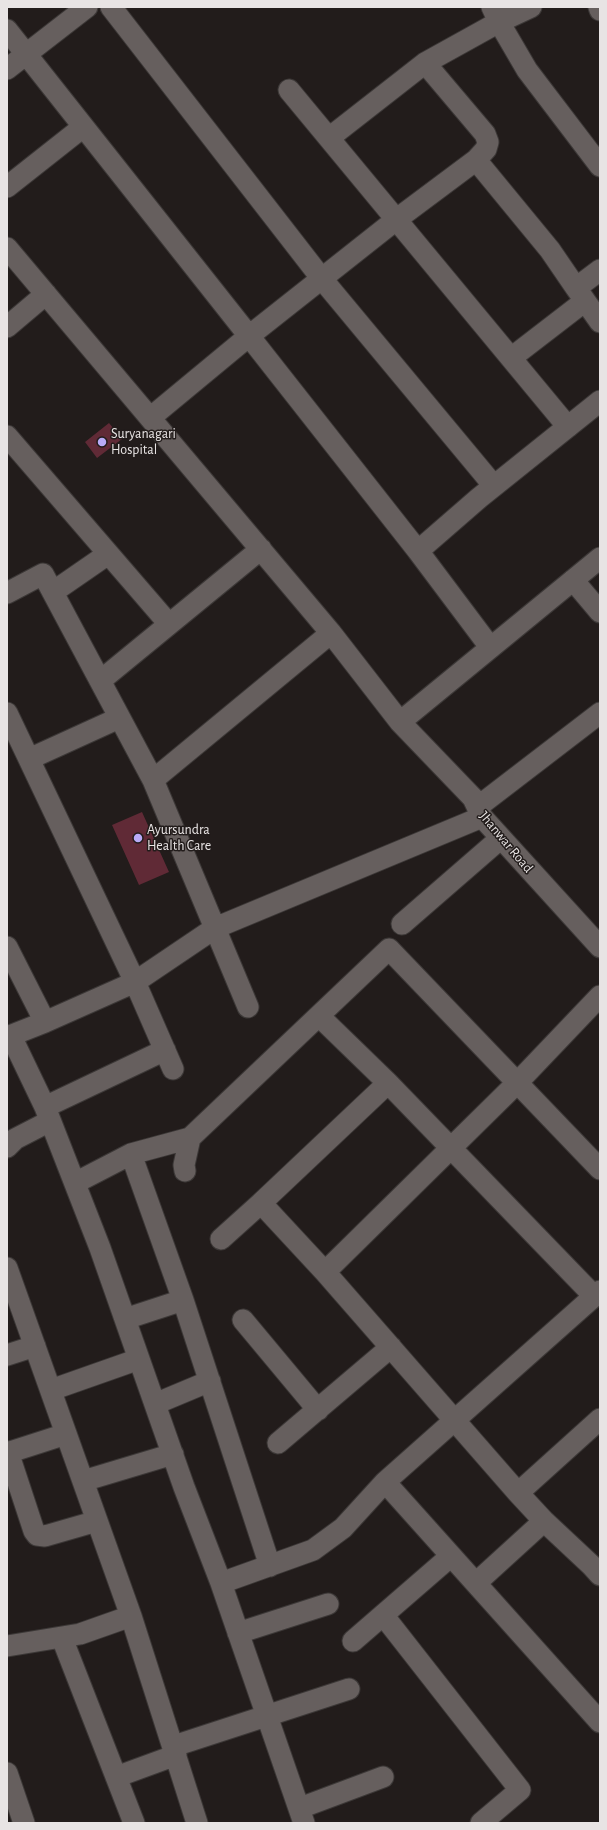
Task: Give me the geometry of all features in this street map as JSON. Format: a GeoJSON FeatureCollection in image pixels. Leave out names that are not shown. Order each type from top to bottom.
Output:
{"type":"FeatureCollection","features":[{"type":"Feature","properties":{"kind":"street"},"geometry":{"type":"LineString","coordinates":[[7,68],[87,7]]}},
{"type":"Feature","properties":{"kind":"street"},"geometry":{"type":"LineString","coordinates":[[112,7],[322,278],[494,486]]}},
{"type":"Feature","properties":{"kind":"street"},"geometry":{"type":"LineString","coordinates":[[329,138],[425,63],[495,15],[531,7]]}},
{"type":"Feature","properties":{"kind":"street"},"geometry":{"type":"LineString","coordinates":[[495,15],[527,70],[600,166]]}},
{"type":"Feature","properties":{"kind":"street"},"geometry":{"type":"LineString","coordinates":[[7,30],[418,550],[490,647]]}},
{"type":"Feature","properties":{"kind":"street"},"geometry":{"type":"LineString","coordinates":[[150,418],[322,278],[397,219],[476,160],[486,149],[488,142],[485,134],[425,63]]}},
{"type":"Feature","properties":{"kind":"street"},"geometry":{"type":"LineString","coordinates":[[289,90],[568,427]]}},
{"type":"Feature","properties":{"kind":"street"},"geometry":{"type":"LineString","coordinates":[[7,187],[83,127]]}},
{"type":"Feature","properties":{"kind":"street"},"geometry":{"type":"LineString","coordinates":[[476,160],[550,250],[600,322]]}},
{"type":"Feature","properties":{"kind":"street"},"geometry":{"type":"LineString","coordinates":[[7,248],[332,634],[400,722],[480,805]]}},
{"type":"Feature","properties":{"kind":"street"},"geometry":{"type":"LineString","coordinates":[[511,358],[581,294],[600,270]]}},
{"type":"Feature","properties":{"kind":"street"},"geometry":{"type":"LineString","coordinates":[[7,327],[46,294]]}},
{"type":"Feature","properties":{"kind":"street"},"geometry":{"type":"LineString","coordinates":[[418,550],[494,486],[600,401]]}},
{"type":"Feature","properties":{"kind":"street"},"geometry":{"type":"LineString","coordinates":[[7,436],[169,624]]}},
{"type":"Feature","properties":{"kind":"street"},"geometry":{"type":"LineString","coordinates":[[100,681],[261,549]]}},
{"type":"Feature","properties":{"kind":"street"},"geometry":{"type":"LineString","coordinates":[[53,592],[108,554]]}},
{"type":"Feature","properties":{"kind":"street"},"geometry":{"type":"LineString","coordinates":[[400,722],[600,558]]}},
{"type":"Feature","properties":{"kind":"street"},"geometry":{"type":"LineString","coordinates":[[7,594],[43,574],[153,780],[248,1007]]}},
{"type":"Feature","properties":{"kind":"street"},"geometry":{"type":"LineString","coordinates":[[573,580],[600,612]]}},
{"type":"Feature","properties":{"kind":"street"},"geometry":{"type":"LineString","coordinates":[[153,780],[332,634]]}},
{"type":"Feature","properties":{"kind":"street"},"geometry":{"type":"LineString","coordinates":[[7,713],[135,982],[169,1059],[47,1114],[7,1146]]}},
{"type":"Feature","properties":{"kind":"street"},"geometry":{"type":"LineString","coordinates":[[383,1777],[302,1815],[266,1717],[221,1583],[173,1454],[100,1248],[47,1114],[9,1037],[135,982],[215,928],[480,805],[600,713]]}},
{"type":"Feature","properties":{"kind":"street"},"geometry":{"type":"LineString","coordinates":[[29,759],[120,718]]}},
{"type":"Feature","properties":{"kind":"street","name":"Jhanwar Road"},"geometry":{"type":"LineString","coordinates":[[480,805],[501,838],[600,947]]}},
{"type":"Feature","properties":{"kind":"street","name":"Jhanwar Road"},"geometry":{"type":"LineString","coordinates":[[480,805],[492,808],[600,925]]}},
{"type":"Feature","properties":{"kind":"street"},"geometry":{"type":"LineString","coordinates":[[402,924],[501,838]]}},
{"type":"Feature","properties":{"kind":"street"},"geometry":{"type":"LineString","coordinates":[[7,947],[45,1022]]}},
{"type":"Feature","properties":{"kind":"street"},"geometry":{"type":"LineString","coordinates":[[75,1184],[130,1154],[190,1138],[389,949],[600,1169]]}},
{"type":"Feature","properties":{"kind":"street"},"geometry":{"type":"LineString","coordinates":[[325,1272],[518,1082],[600,996]]}},
{"type":"Feature","properties":{"kind":"street"},"geometry":{"type":"LineString","coordinates":[[221,1583],[313,1550],[343,1528],[385,1482],[597,1294],[450,1149],[388,1083],[319,1016]]}},
{"type":"Feature","properties":{"kind":"street"},"geometry":{"type":"LineString","coordinates":[[221,1239],[388,1083]]}},
{"type":"Feature","properties":{"kind":"street"},"geometry":{"type":"LineString","coordinates":[[185,1171],[184,1165],[190,1138]]}},
{"type":"Feature","properties":{"kind":"street"},"geometry":{"type":"LineString","coordinates":[[130,1154],[183,1300],[270,1566]]}},
{"type":"Feature","properties":{"kind":"street"},"geometry":{"type":"LineString","coordinates":[[261,1203],[325,1272],[544,1521],[597,1566]]}},
{"type":"Feature","properties":{"kind":"street"},"geometry":{"type":"LineString","coordinates":[[7,1268],[131,1616],[197,1823]]}},
{"type":"Feature","properties":{"kind":"street"},"geometry":{"type":"LineString","coordinates":[[125,1319],[183,1300]]}},
{"type":"Feature","properties":{"kind":"street"},"geometry":{"type":"LineString","coordinates":[[243,1320],[318,1410]]}},
{"type":"Feature","properties":{"kind":"street"},"geometry":{"type":"LineString","coordinates":[[7,1355],[35,1346]]}},
{"type":"Feature","properties":{"kind":"street"},"geometry":{"type":"LineString","coordinates":[[278,1443],[390,1347]]}},
{"type":"Feature","properties":{"kind":"street"},"geometry":{"type":"LineString","coordinates":[[51,1390],[139,1359]]}},
{"type":"Feature","properties":{"kind":"street"},"geometry":{"type":"LineString","coordinates":[[155,1404],[210,1381]]}},
{"type":"Feature","properties":{"kind":"street"},"geometry":{"type":"LineString","coordinates":[[518,1492],[598,1426]]}},
{"type":"Feature","properties":{"kind":"street"},"geometry":{"type":"LineString","coordinates":[[66,1434],[8,1452],[34,1531],[37,1535],[45,1536],[97,1521]]}},
{"type":"Feature","properties":{"kind":"street"},"geometry":{"type":"LineString","coordinates":[[83,1481],[173,1454]]}},
{"type":"Feature","properties":{"kind":"street"},"geometry":{"type":"LineString","coordinates":[[385,1482],[451,1556],[598,1715]]}},
{"type":"Feature","properties":{"kind":"street"},"geometry":{"type":"LineString","coordinates":[[476,1583],[544,1521]]}},
{"type":"Feature","properties":{"kind":"street"},"geometry":{"type":"LineString","coordinates":[[353,1641],[451,1556]]}},
{"type":"Feature","properties":{"kind":"street"},"geometry":{"type":"LineString","coordinates":[[238,1633],[328,1604]]}},
{"type":"Feature","properties":{"kind":"street"},"geometry":{"type":"LineString","coordinates":[[383,1615],[520,1790],[481,1823]]}},
{"type":"Feature","properties":{"kind":"street"},"geometry":{"type":"LineString","coordinates":[[7,1646],[80,1634],[131,1616]]}},
{"type":"Feature","properties":{"kind":"street"},"geometry":{"type":"LineString","coordinates":[[62,1638],[134,1823]]}},
{"type":"Feature","properties":{"kind":"street"},"geometry":{"type":"LineString","coordinates":[[116,1777],[175,1751],[266,1717],[349,1689]]}},
{"type":"Feature","properties":{"kind":"street"},"geometry":{"type":"LineString","coordinates":[[7,1773],[24,1823]]}},
{"type":"Feature","properties":{"kind":"building"},"geometry":{"type":"Polygon","coordinates":[[[109,423],[122,439],[97,458],[85,442],[109,423]]]}},
{"type":"Feature","properties":{"kind":"building"},"geometry":{"type":"Polygon","coordinates":[[[142,812],[169,872],[139,885],[112,825],[142,812]]]}},
{"type":"Feature","properties":{"kind":"place","name":"Suryanagari Hospital"},"geometry":{"type":"Point","coordinates":[102,442]}},
{"type":"Feature","properties":{"kind":"place","name":"Ayursundra Health Care"},"geometry":{"type":"Point","coordinates":[138,838]}}]}
